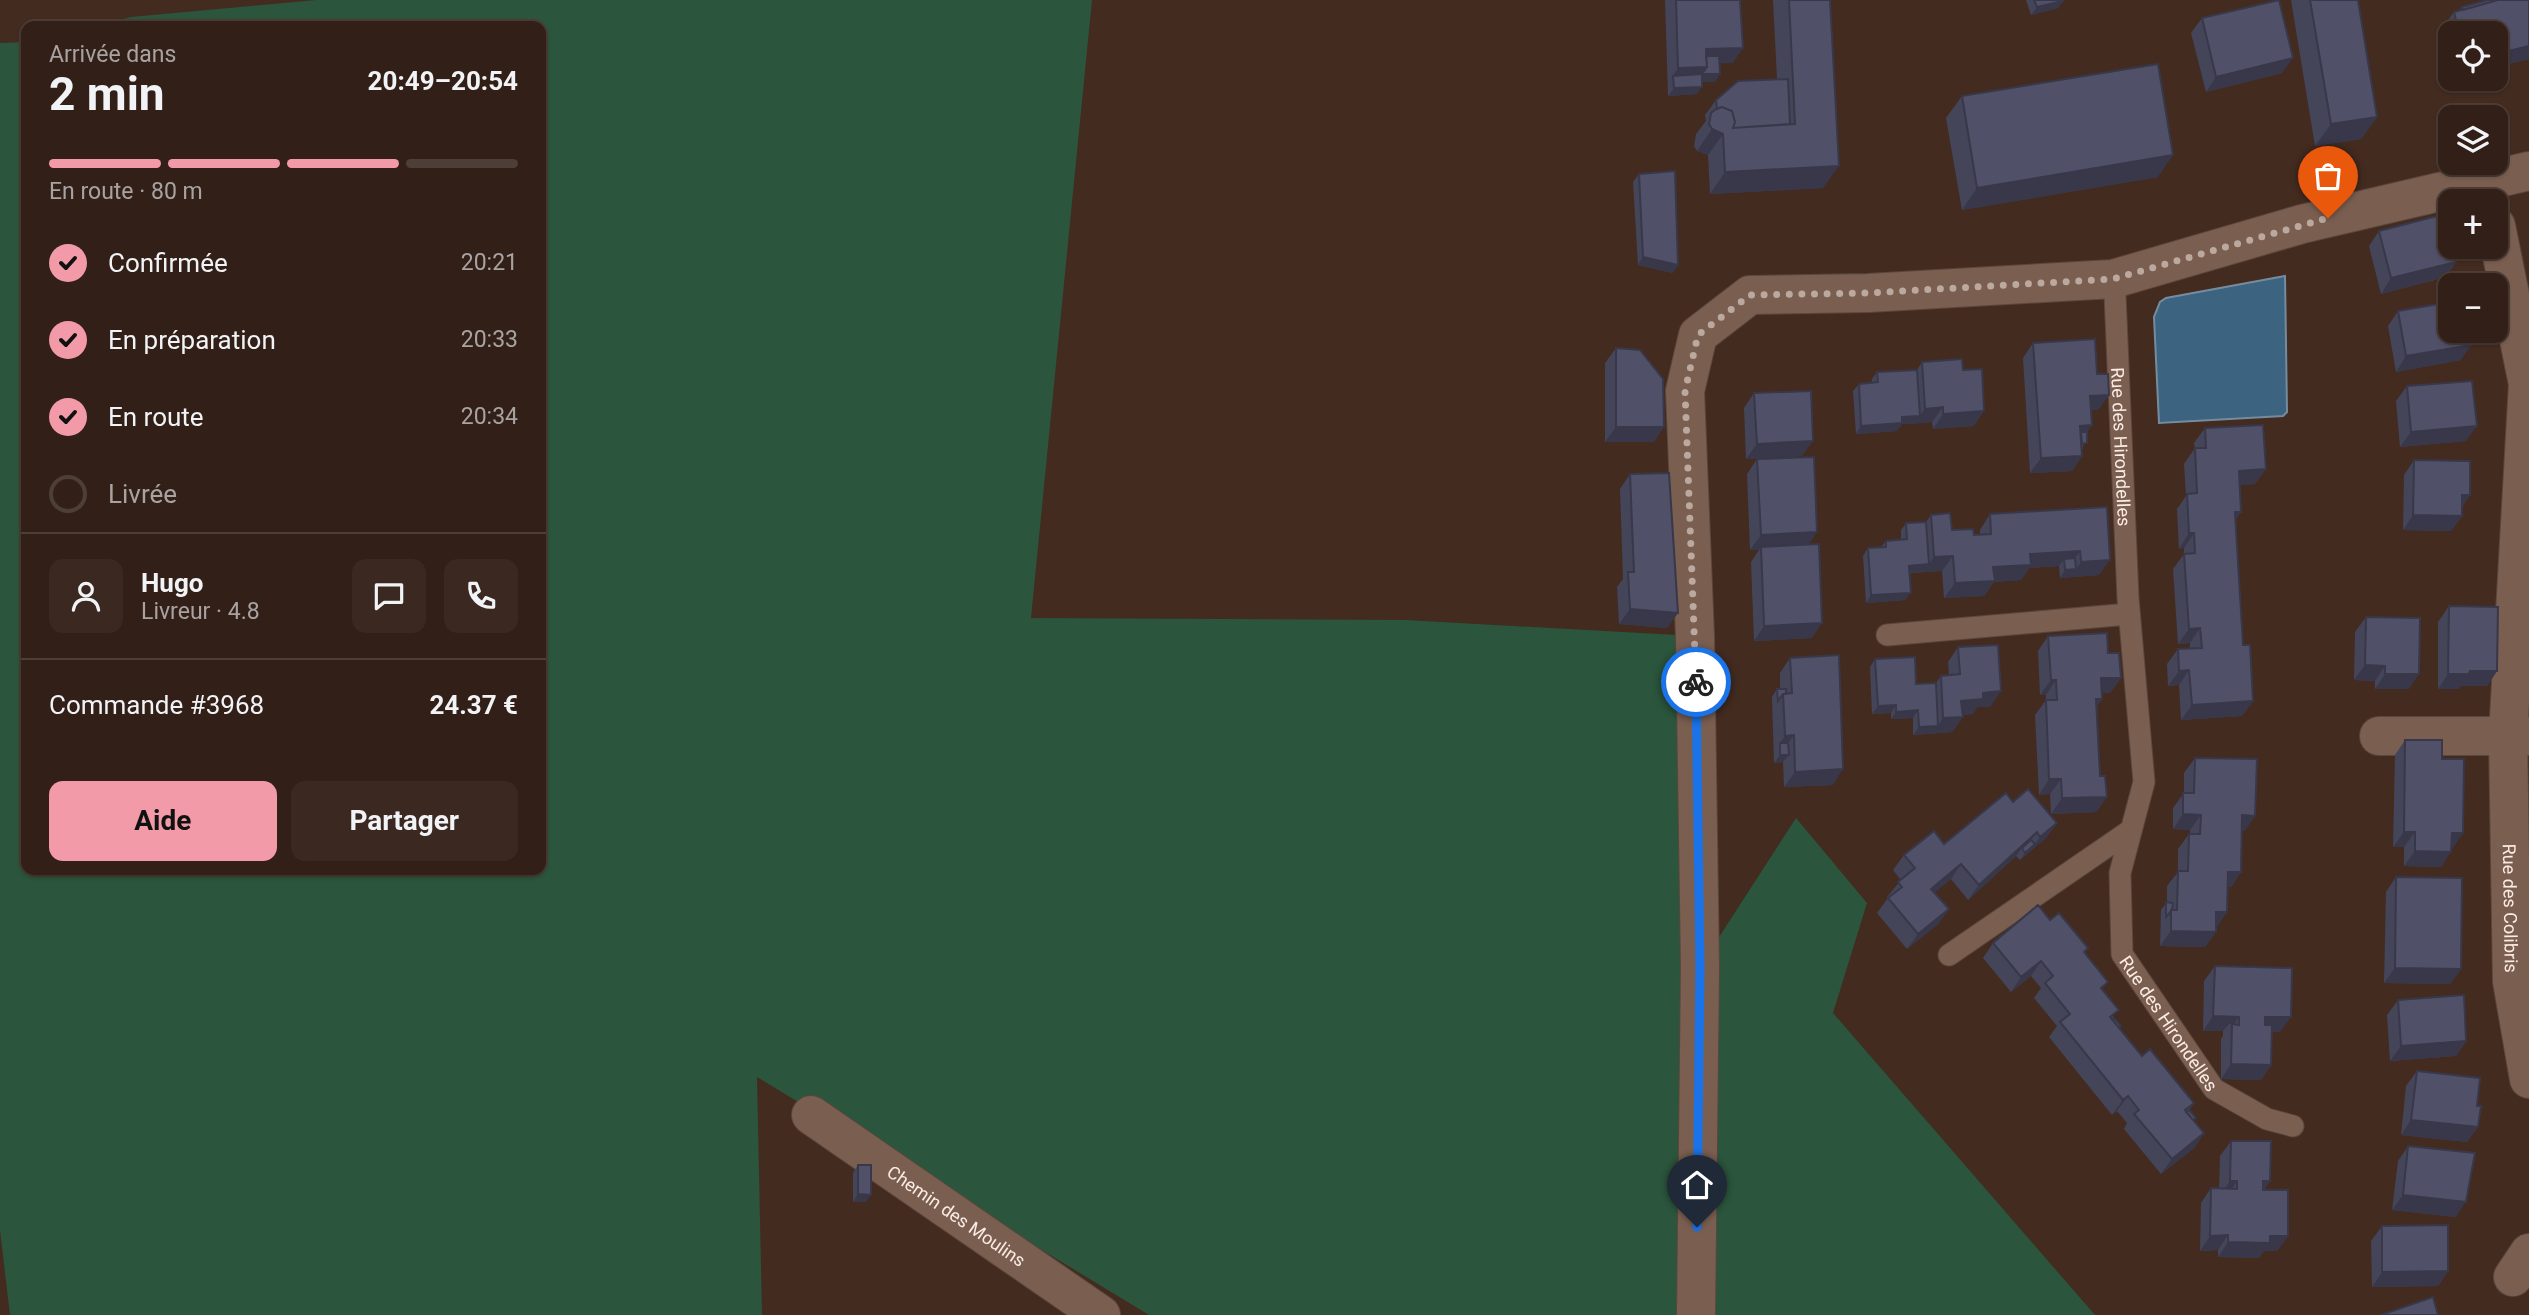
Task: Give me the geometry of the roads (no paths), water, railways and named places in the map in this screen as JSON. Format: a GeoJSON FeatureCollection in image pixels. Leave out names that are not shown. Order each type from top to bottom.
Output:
{"type":"FeatureCollection","features":[{"type":"Feature","properties":{"kind":"street"},"geometry":{"type":"LineString","coordinates":[[2490,189],[2529,170]]}},
{"type":"Feature","properties":{"kind":"street"},"geometry":{"type":"LineString","coordinates":[[1696,1315],[1700,967],[1696,650],[1685,391],[1698,335],[1750,295],[1832,294],[2113,279],[2302,224],[2438,199]]}},
{"type":"Feature","properties":{"kind":"street","name":"Rue des Colibris"},"geometry":{"type":"LineString","coordinates":[[2503,259],[2528,384],[2512,981],[2529,1080]]}},
{"type":"Feature","properties":{"kind":"street"},"geometry":{"type":"LineString","coordinates":[[2379,736],[2519,736]]}},
{"type":"Feature","properties":{"kind":"street","name":"Chemin des Moulins"},"geometry":{"type":"LineString","coordinates":[[811,1115],[1101,1315]]}},
{"type":"Feature","properties":{"kind":"lane","name":"Rue des Hirondelles"},"geometry":{"type":"LineString","coordinates":[[2113,279],[2129,614],[2144,782],[2120,873],[2122,954],[2214,1089],[2267,1119],[2292,1126]]}},
{"type":"Feature","properties":{"kind":"lane"},"geometry":{"type":"LineString","coordinates":[[1887,635],[2129,614]]}},
{"type":"Feature","properties":{"kind":"lane"},"geometry":{"type":"LineString","coordinates":[[1949,955],[2132,830]]}},
{"type":"Feature","properties":{"kind":"water"},"geometry":{"type":"Polygon","coordinates":[[[2285,276],[2287,412],[2283,416],[2159,423],[2154,317],[2160,302],[2166,298],[2285,276]]]}}]}
